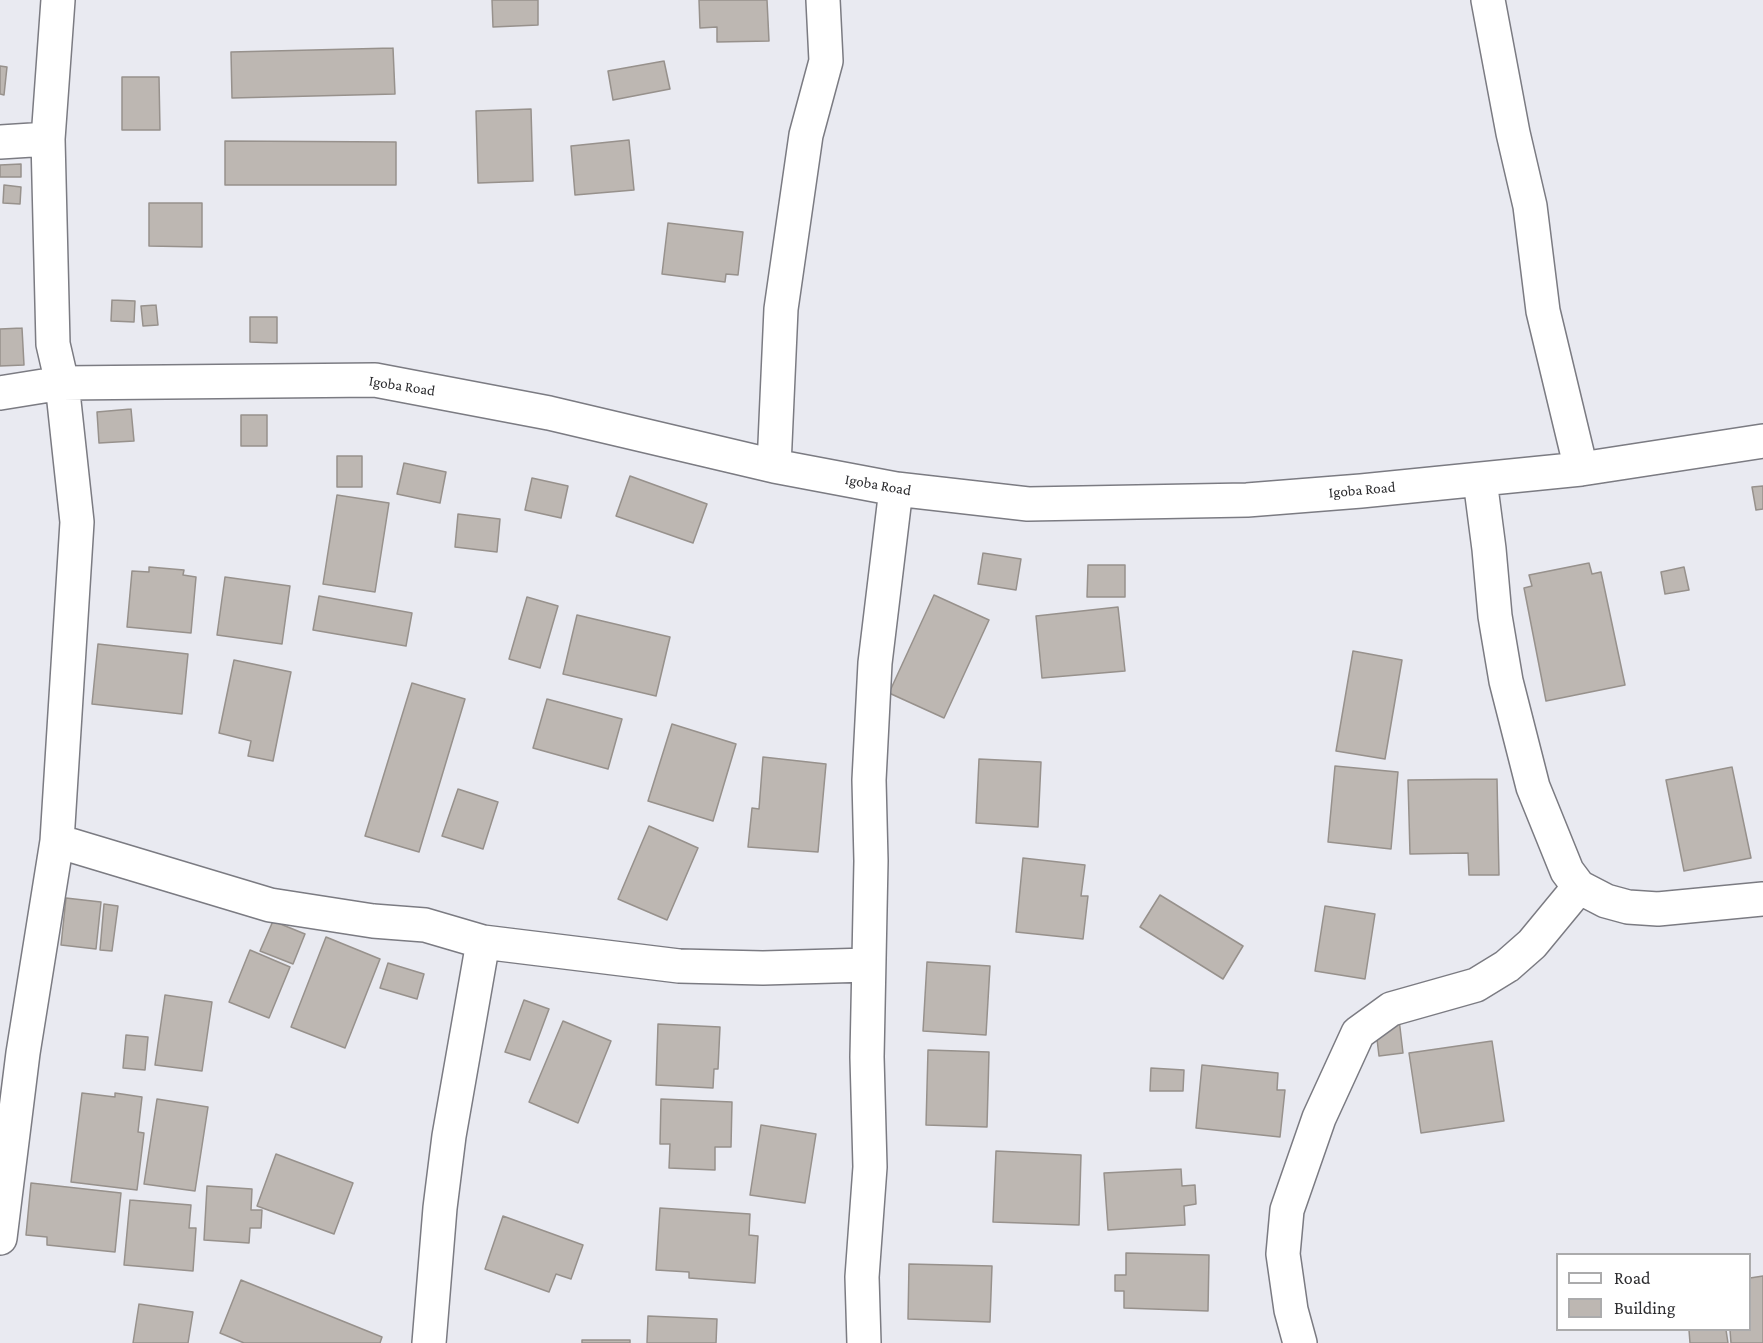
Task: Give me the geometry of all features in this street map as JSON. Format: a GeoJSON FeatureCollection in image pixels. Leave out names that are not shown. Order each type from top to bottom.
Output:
{"type":"FeatureCollection","features":[{"type":"Feature","properties":{"kind":"street"},"geometry":{"type":"LineString","coordinates":[[0,1238],[23,1053],[57,841],[77,522],[62,384],[53,344],[48,139],[58,0]]}},
{"type":"Feature","properties":{"kind":"street"},"geometry":{"type":"LineString","coordinates":[[774,466],[781,309],[806,135],[825,61],[823,0]]}},
{"type":"Feature","properties":{"kind":"street"},"geometry":{"type":"LineString","coordinates":[[1488,0],[1513,133],[1530,206],[1543,311],[1581,469]]}},
{"type":"Feature","properties":{"kind":"street"},"geometry":{"type":"LineString","coordinates":[[0,142],[48,139]]}},
{"type":"Feature","properties":{"kind":"street","name":"Igoba Road"},"geometry":{"type":"LineString","coordinates":[[0,393],[62,384],[375,380],[549,412],[774,466],[896,489],[1028,504],[1134,504],[1246,500],[1480,480],[1581,469],[1763,441]]}},
{"type":"Feature","properties":{"kind":"street"},"geometry":{"type":"LineString","coordinates":[[1480,480],[1495,616],[1506,681],[1533,787],[1567,871],[1579,887],[1606,901],[1628,907],[1658,909],[1763,899]]}},
{"type":"Feature","properties":{"kind":"street"},"geometry":{"type":"LineString","coordinates":[[864,1343],[862,1277],[870,1167],[867,1057],[871,861],[869,780],[875,663],[896,489]]}},
{"type":"Feature","properties":{"kind":"street"},"geometry":{"type":"LineString","coordinates":[[57,841],[270,905],[373,921],[425,925],[483,942],[679,966],[763,968],[868,966]]}},
{"type":"Feature","properties":{"kind":"street"},"geometry":{"type":"LineString","coordinates":[[1300,1343],[1291,1310],[1283,1254],[1287,1210],[1319,1118],[1358,1034],[1390,1009],[1476,985],[1507,966],[1532,944],[1579,887]]}},
{"type":"Feature","properties":{"kind":"street"},"geometry":{"type":"LineString","coordinates":[[429,1343],[440,1208],[449,1136],[483,942]]}},
{"type":"Feature","properties":{"kind":"building"},"geometry":{"type":"Polygon","coordinates":[[[492,0],[538,0],[538,25],[493,27],[492,0]]]}},
{"type":"Feature","properties":{"kind":"building"},"geometry":{"type":"Polygon","coordinates":[[[699,0],[767,0],[769,41],[717,42],[717,27],[700,28],[699,0]]]}},
{"type":"Feature","properties":{"kind":"building"},"geometry":{"type":"Polygon","coordinates":[[[393,48],[395,94],[232,98],[231,52],[393,48]]]}},
{"type":"Feature","properties":{"kind":"building"},"geometry":{"type":"Polygon","coordinates":[[[664,61],[670,89],[613,100],[608,71],[664,61]]]}},
{"type":"Feature","properties":{"kind":"building"},"geometry":{"type":"Polygon","coordinates":[[[0,66],[7,67],[4,95],[0,94],[0,66]]]}},
{"type":"Feature","properties":{"kind":"building"},"geometry":{"type":"Polygon","coordinates":[[[122,77],[159,77],[160,130],[122,130],[122,77]]]}},
{"type":"Feature","properties":{"kind":"building"},"geometry":{"type":"Polygon","coordinates":[[[531,109],[533,181],[478,183],[476,111],[531,109]]]}},
{"type":"Feature","properties":{"kind":"building"},"geometry":{"type":"Polygon","coordinates":[[[629,140],[634,190],[575,195],[571,146],[629,140]]]}},
{"type":"Feature","properties":{"kind":"building"},"geometry":{"type":"Polygon","coordinates":[[[225,141],[396,142],[396,185],[225,185],[225,141]]]}},
{"type":"Feature","properties":{"kind":"building"},"geometry":{"type":"Polygon","coordinates":[[[21,164],[21,177],[0,177],[0,165],[21,164]]]}},
{"type":"Feature","properties":{"kind":"building"},"geometry":{"type":"Polygon","coordinates":[[[4,185],[21,187],[20,204],[3,203],[4,185]]]}},
{"type":"Feature","properties":{"kind":"building"},"geometry":{"type":"Polygon","coordinates":[[[149,203],[202,203],[202,247],[149,246],[149,203]]]}},
{"type":"Feature","properties":{"kind":"building"},"geometry":{"type":"Polygon","coordinates":[[[668,223],[743,232],[738,275],[726,274],[725,282],[662,274],[668,223]]]}},
{"type":"Feature","properties":{"kind":"building"},"geometry":{"type":"Polygon","coordinates":[[[112,300],[135,301],[134,322],[111,321],[112,300]]]}},
{"type":"Feature","properties":{"kind":"building"},"geometry":{"type":"Polygon","coordinates":[[[156,305],[158,325],[143,326],[141,306],[156,305]]]}},
{"type":"Feature","properties":{"kind":"building"},"geometry":{"type":"Polygon","coordinates":[[[250,317],[277,317],[277,343],[250,342],[250,317]]]}},
{"type":"Feature","properties":{"kind":"building"},"geometry":{"type":"Polygon","coordinates":[[[22,328],[24,365],[0,366],[0,329],[22,328]]]}},
{"type":"Feature","properties":{"kind":"building"},"geometry":{"type":"Polygon","coordinates":[[[131,409],[134,441],[99,443],[97,412],[131,409]]]}},
{"type":"Feature","properties":{"kind":"building"},"geometry":{"type":"Polygon","coordinates":[[[241,415],[267,415],[267,446],[241,446],[241,415]]]}},
{"type":"Feature","properties":{"kind":"building"},"geometry":{"type":"Polygon","coordinates":[[[337,456],[362,456],[362,487],[337,487],[337,456]]]}},
{"type":"Feature","properties":{"kind":"building"},"geometry":{"type":"Polygon","coordinates":[[[404,463],[446,472],[440,503],[397,494],[404,463]]]}},
{"type":"Feature","properties":{"kind":"building"},"geometry":{"type":"Polygon","coordinates":[[[630,476],[707,504],[693,543],[616,516],[630,476]]]}},
{"type":"Feature","properties":{"kind":"building"},"geometry":{"type":"Polygon","coordinates":[[[532,478],[568,486],[561,518],[525,510],[532,478]]]}},
{"type":"Feature","properties":{"kind":"building"},"geometry":{"type":"Polygon","coordinates":[[[1763,486],[1763,509],[1756,510],[1752,487],[1763,486]]]}},
{"type":"Feature","properties":{"kind":"building"},"geometry":{"type":"Polygon","coordinates":[[[337,495],[389,503],[375,592],[323,584],[337,495]]]}},
{"type":"Feature","properties":{"kind":"building"},"geometry":{"type":"Polygon","coordinates":[[[458,514],[500,519],[497,552],[455,547],[458,514]]]}},
{"type":"Feature","properties":{"kind":"building"},"geometry":{"type":"Polygon","coordinates":[[[983,553],[1021,559],[1016,590],[978,584],[983,553]]]}},
{"type":"Feature","properties":{"kind":"building"},"geometry":{"type":"Polygon","coordinates":[[[1589,563],[1592,574],[1601,572],[1625,685],[1546,701],[1524,588],[1532,586],[1529,575],[1589,563]]]}},
{"type":"Feature","properties":{"kind":"building"},"geometry":{"type":"Polygon","coordinates":[[[1088,565],[1125,565],[1125,597],[1087,597],[1088,565]]]}},
{"type":"Feature","properties":{"kind":"building"},"geometry":{"type":"Polygon","coordinates":[[[149,567],[184,570],[183,575],[196,577],[191,633],[127,627],[132,571],[149,572],[149,567]]]}},
{"type":"Feature","properties":{"kind":"building"},"geometry":{"type":"Polygon","coordinates":[[[1684,567],[1689,590],[1665,594],[1661,572],[1684,567]]]}},
{"type":"Feature","properties":{"kind":"building"},"geometry":{"type":"Polygon","coordinates":[[[225,577],[290,586],[282,644],[217,635],[225,577]]]}},
{"type":"Feature","properties":{"kind":"building"},"geometry":{"type":"Polygon","coordinates":[[[934,595],[989,620],[944,718],[889,693],[934,595]]]}},
{"type":"Feature","properties":{"kind":"building"},"geometry":{"type":"Polygon","coordinates":[[[319,596],[412,613],[406,646],[313,630],[319,596]]]}},
{"type":"Feature","properties":{"kind":"building"},"geometry":{"type":"Polygon","coordinates":[[[527,597],[558,606],[540,668],[509,659],[527,597]]]}},
{"type":"Feature","properties":{"kind":"building"},"geometry":{"type":"Polygon","coordinates":[[[1118,607],[1125,671],[1042,678],[1036,616],[1118,607]]]}},
{"type":"Feature","properties":{"kind":"building"},"geometry":{"type":"Polygon","coordinates":[[[577,615],[670,637],[656,696],[563,674],[577,615]]]}},
{"type":"Feature","properties":{"kind":"building"},"geometry":{"type":"Polygon","coordinates":[[[98,644],[188,654],[182,714],[92,704],[98,644]]]}},
{"type":"Feature","properties":{"kind":"building"},"geometry":{"type":"Polygon","coordinates":[[[1353,651],[1402,660],[1385,759],[1336,751],[1353,651]]]}},
{"type":"Feature","properties":{"kind":"building"},"geometry":{"type":"Polygon","coordinates":[[[234,660],[291,672],[273,761],[248,756],[251,741],[219,733],[234,660]]]}},
{"type":"Feature","properties":{"kind":"building"},"geometry":{"type":"Polygon","coordinates":[[[412,683],[465,699],[419,852],[365,836],[412,683]]]}},
{"type":"Feature","properties":{"kind":"building"},"geometry":{"type":"Polygon","coordinates":[[[547,699],[622,719],[608,769],[533,748],[547,699]]]}},
{"type":"Feature","properties":{"kind":"building"},"geometry":{"type":"Polygon","coordinates":[[[672,724],[736,744],[713,821],[648,801],[672,724]]]}},
{"type":"Feature","properties":{"kind":"building"},"geometry":{"type":"Polygon","coordinates":[[[763,757],[826,764],[818,852],[748,847],[752,808],[759,809],[763,757]]]}},
{"type":"Feature","properties":{"kind":"building"},"geometry":{"type":"Polygon","coordinates":[[[979,759],[1041,762],[1038,827],[976,823],[979,759]]]}},
{"type":"Feature","properties":{"kind":"building"},"geometry":{"type":"Polygon","coordinates":[[[1335,766],[1398,772],[1391,849],[1328,842],[1335,766]]]}},
{"type":"Feature","properties":{"kind":"building"},"geometry":{"type":"Polygon","coordinates":[[[1732,767],[1751,858],[1684,871],[1666,780],[1732,767]]]}},
{"type":"Feature","properties":{"kind":"building"},"geometry":{"type":"Polygon","coordinates":[[[1497,779],[1499,875],[1469,875],[1468,853],[1410,854],[1408,780],[1497,779]]]}},
{"type":"Feature","properties":{"kind":"building"},"geometry":{"type":"Polygon","coordinates":[[[458,789],[498,802],[483,849],[442,836],[458,789]]]}},
{"type":"Feature","properties":{"kind":"building"},"geometry":{"type":"Polygon","coordinates":[[[649,826],[698,848],[667,920],[618,899],[649,826]]]}},
{"type":"Feature","properties":{"kind":"building"},"geometry":{"type":"Polygon","coordinates":[[[1023,858],[1085,865],[1081,896],[1088,896],[1083,939],[1016,932],[1023,858]]]}},
{"type":"Feature","properties":{"kind":"building"},"geometry":{"type":"Polygon","coordinates":[[[1160,895],[1243,946],[1223,979],[1140,927],[1160,895]]]}},
{"type":"Feature","properties":{"kind":"building"},"geometry":{"type":"Polygon","coordinates":[[[66,898],[101,902],[96,949],[61,945],[66,898]]]}},
{"type":"Feature","properties":{"kind":"building"},"geometry":{"type":"Polygon","coordinates":[[[104,904],[118,906],[112,951],[100,950],[104,904]]]}},
{"type":"Feature","properties":{"kind":"building"},"geometry":{"type":"Polygon","coordinates":[[[1325,906],[1375,914],[1365,979],[1315,971],[1325,906]]]}},
{"type":"Feature","properties":{"kind":"building"},"geometry":{"type":"Polygon","coordinates":[[[273,921],[305,934],[293,964],[260,951],[273,921]]]}},
{"type":"Feature","properties":{"kind":"building"},"geometry":{"type":"Polygon","coordinates":[[[326,937],[380,959],[345,1048],[291,1027],[326,937]]]}},
{"type":"Feature","properties":{"kind":"building"},"geometry":{"type":"Polygon","coordinates":[[[250,950],[290,967],[269,1018],[229,1002],[250,950]]]}},
{"type":"Feature","properties":{"kind":"building"},"geometry":{"type":"Polygon","coordinates":[[[927,962],[990,966],[986,1035],[923,1031],[927,962]]]}},
{"type":"Feature","properties":{"kind":"building"},"geometry":{"type":"Polygon","coordinates":[[[388,963],[424,974],[417,999],[380,988],[388,963]]]}},
{"type":"Feature","properties":{"kind":"building"},"geometry":{"type":"Polygon","coordinates":[[[165,995],[212,1002],[202,1071],[155,1065],[165,995]]]}},
{"type":"Feature","properties":{"kind":"building"},"geometry":{"type":"Polygon","coordinates":[[[524,1000],[549,1009],[530,1060],[505,1052],[524,1000]]]}},
{"type":"Feature","properties":{"kind":"building"},"geometry":{"type":"Polygon","coordinates":[[[1399,1019],[1403,1053],[1379,1056],[1375,1022],[1399,1019]]]}},
{"type":"Feature","properties":{"kind":"building"},"geometry":{"type":"Polygon","coordinates":[[[563,1021],[611,1041],[578,1123],[529,1102],[563,1021]]]}},
{"type":"Feature","properties":{"kind":"building"},"geometry":{"type":"Polygon","coordinates":[[[658,1024],[720,1027],[718,1069],[714,1069],[713,1088],[656,1085],[658,1024]]]}},
{"type":"Feature","properties":{"kind":"building"},"geometry":{"type":"Polygon","coordinates":[[[126,1035],[148,1037],[145,1070],[123,1068],[126,1035]]]}},
{"type":"Feature","properties":{"kind":"building"},"geometry":{"type":"Polygon","coordinates":[[[1492,1041],[1504,1121],[1421,1133],[1409,1053],[1492,1041]]]}},
{"type":"Feature","properties":{"kind":"building"},"geometry":{"type":"Polygon","coordinates":[[[928,1050],[989,1052],[987,1127],[926,1125],[928,1050]]]}},
{"type":"Feature","properties":{"kind":"building"},"geometry":{"type":"Polygon","coordinates":[[[1202,1065],[1278,1073],[1277,1090],[1285,1090],[1280,1137],[1196,1128],[1202,1065]]]}},
{"type":"Feature","properties":{"kind":"building"},"geometry":{"type":"Polygon","coordinates":[[[1151,1068],[1184,1070],[1183,1091],[1150,1091],[1151,1068]]]}},
{"type":"Feature","properties":{"kind":"building"},"geometry":{"type":"Polygon","coordinates":[[[82,1093],[115,1097],[115,1093],[142,1097],[138,1132],[144,1133],[137,1190],[71,1182],[82,1093]]]}},
{"type":"Feature","properties":{"kind":"building"},"geometry":{"type":"Polygon","coordinates":[[[157,1099],[208,1107],[195,1191],[144,1184],[157,1099]]]}},
{"type":"Feature","properties":{"kind":"building"},"geometry":{"type":"Polygon","coordinates":[[[661,1099],[732,1102],[731,1147],[715,1147],[715,1170],[669,1168],[670,1144],[660,1144],[661,1099]]]}},
{"type":"Feature","properties":{"kind":"building"},"geometry":{"type":"Polygon","coordinates":[[[761,1125],[816,1134],[805,1203],[750,1195],[761,1125]]]}},
{"type":"Feature","properties":{"kind":"building"},"geometry":{"type":"Polygon","coordinates":[[[996,1151],[1081,1155],[1079,1225],[993,1222],[996,1151]]]}},
{"type":"Feature","properties":{"kind":"building"},"geometry":{"type":"Polygon","coordinates":[[[276,1154],[353,1183],[334,1234],[257,1206],[276,1154]]]}},
{"type":"Feature","properties":{"kind":"building"},"geometry":{"type":"Polygon","coordinates":[[[1181,1169],[1182,1186],[1195,1185],[1196,1204],[1184,1206],[1185,1225],[1108,1230],[1104,1173],[1181,1169]]]}},
{"type":"Feature","properties":{"kind":"building"},"geometry":{"type":"Polygon","coordinates":[[[31,1183],[121,1193],[115,1252],[47,1245],[47,1237],[26,1235],[31,1183]]]}},
{"type":"Feature","properties":{"kind":"building"},"geometry":{"type":"Polygon","coordinates":[[[207,1186],[252,1189],[251,1210],[262,1210],[261,1228],[250,1228],[249,1243],[204,1240],[207,1186]]]}},
{"type":"Feature","properties":{"kind":"building"},"geometry":{"type":"Polygon","coordinates":[[[130,1200],[191,1205],[189,1228],[196,1228],[193,1271],[124,1265],[130,1200]]]}},
{"type":"Feature","properties":{"kind":"building"},"geometry":{"type":"Polygon","coordinates":[[[660,1208],[750,1214],[749,1235],[758,1236],[755,1283],[689,1278],[689,1272],[656,1270],[660,1208]]]}},
{"type":"Feature","properties":{"kind":"building"},"geometry":{"type":"Polygon","coordinates":[[[503,1216],[583,1245],[571,1279],[556,1274],[549,1292],[485,1269],[503,1216]]]}},
{"type":"Feature","properties":{"kind":"building"},"geometry":{"type":"Polygon","coordinates":[[[1126,1253],[1209,1255],[1208,1311],[1124,1308],[1124,1291],[1115,1291],[1115,1275],[1126,1275],[1126,1253]]]}},
{"type":"Feature","properties":{"kind":"building"},"geometry":{"type":"Polygon","coordinates":[[[909,1264],[992,1266],[990,1322],[908,1319],[909,1264]]]}},
{"type":"Feature","properties":{"kind":"building"},"geometry":{"type":"Polygon","coordinates":[[[1763,1276],[1763,1343],[1731,1343],[1730,1331],[1751,1331],[1751,1278],[1763,1276]]]}},
{"type":"Feature","properties":{"kind":"building"},"geometry":{"type":"Polygon","coordinates":[[[241,1280],[382,1337],[380,1343],[244,1343],[220,1333],[241,1280]]]}},
{"type":"Feature","properties":{"kind":"building"},"geometry":{"type":"Polygon","coordinates":[[[139,1304],[193,1312],[188,1343],[133,1343],[139,1304]]]}},
{"type":"Feature","properties":{"kind":"building"},"geometry":{"type":"Polygon","coordinates":[[[648,1316],[717,1319],[716,1343],[647,1343],[648,1316]]]}},
{"type":"Feature","properties":{"kind":"building"},"geometry":{"type":"Polygon","coordinates":[[[1689,1331],[1726,1331],[1728,1343],[1690,1343],[1689,1331]]]}},
{"type":"Feature","properties":{"kind":"building"},"geometry":{"type":"Polygon","coordinates":[[[582,1340],[630,1340],[630,1343],[582,1343],[582,1340]]]}}]}
